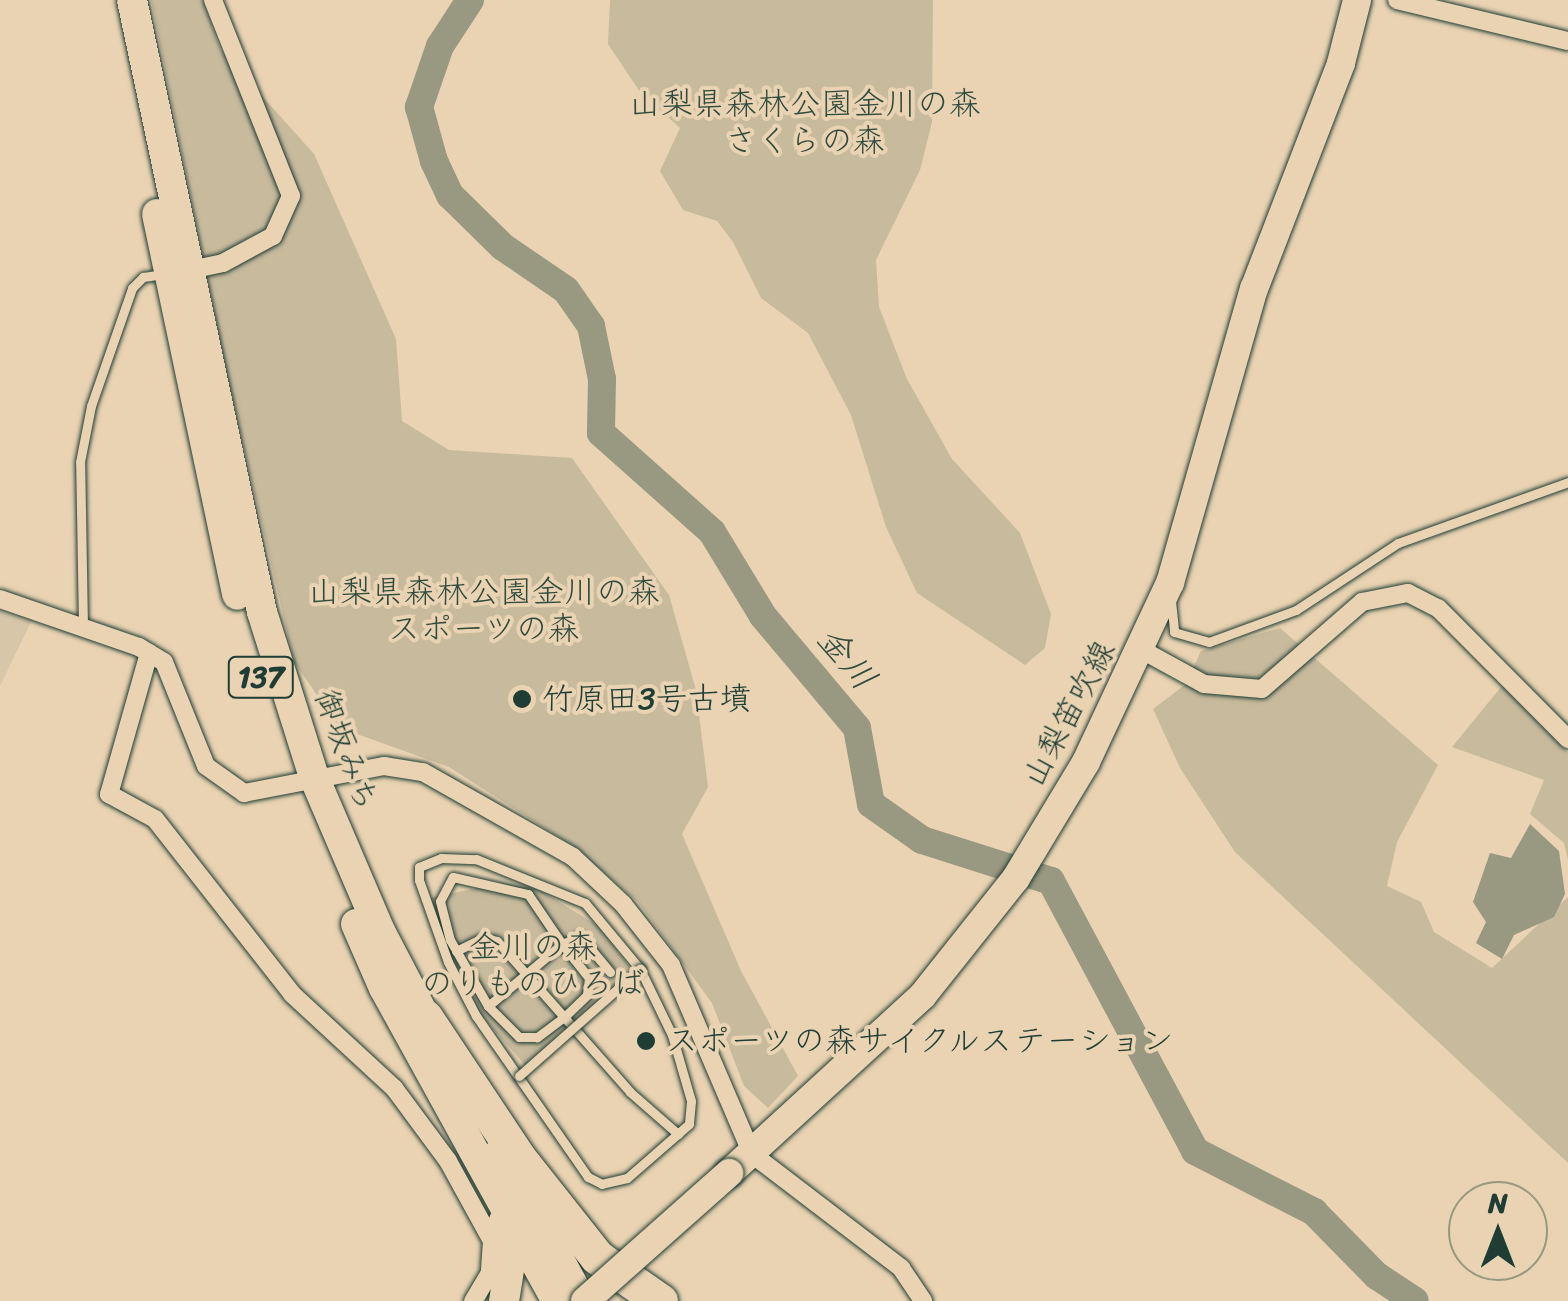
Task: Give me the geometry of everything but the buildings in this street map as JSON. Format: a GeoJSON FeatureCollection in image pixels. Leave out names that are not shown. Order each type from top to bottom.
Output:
{"type":"FeatureCollection","features":[{"type":"Feature","properties":{"kind":"highway","name":"御坂みち"},"geometry":{"type":"LineString","coordinates":[[116,0],[179,271]]}},
{"type":"Feature","properties":{"kind":"highway","name":"御坂みち"},"geometry":{"type":"LineString","coordinates":[[132,0],[243,620],[384,988],[557,1301]]}},
{"type":"Feature","properties":{"kind":"highway","name":"御坂みち"},"geometry":{"type":"LineString","coordinates":[[306,780],[425,1017],[583,1301]]}},
{"type":"Feature","properties":{"kind":"highway"},"geometry":{"type":"LineString","coordinates":[[425,1017],[518,1157],[597,1257],[660,1301]]}},
{"type":"Feature","properties":{"kind":"highway"},"geometry":{"type":"LineString","coordinates":[[487,1175],[508,1231],[504,1301]]}},
{"type":"Feature","properties":{"kind":"main road","name":"山梨笛吹線"},"geometry":{"type":"LineString","coordinates":[[583,1301],[791,1122],[890,1030],[965,946],[1048,827],[1118,701],[1170,583],[1254,290],[1341,63],[1356,0]]}},
{"type":"Feature","properties":{"kind":"street"},"geometry":{"type":"LineString","coordinates":[[179,271],[224,262],[273,236],[291,196],[214,0]]}},
{"type":"Feature","properties":{"kind":"street"},"geometry":{"type":"LineString","coordinates":[[1397,0],[1568,40]]}},
{"type":"Feature","properties":{"kind":"street"},"geometry":{"type":"LineString","coordinates":[[1142,650],[1204,684],[1262,689],[1362,602],[1408,593],[1438,608],[1568,739]]}},
{"type":"Feature","properties":{"kind":"street"},"geometry":{"type":"LineString","coordinates":[[0,599],[83,626],[164,662],[206,766],[222,782],[244,792],[384,766],[423,772],[573,856],[623,904],[671,965],[752,1154],[901,1268],[923,1301]]}},
{"type":"Feature","properties":{"kind":"street"},"geometry":{"type":"LineString","coordinates":[[149,653],[109,794],[155,819],[292,994],[394,1088],[448,1161],[492,1241],[490,1272],[474,1301]]}},
{"type":"Feature","properties":{"kind":"lane"},"geometry":{"type":"LineString","coordinates":[[83,626],[80,462],[91,406],[132,288],[142,277],[179,271]]}},
{"type":"Feature","properties":{"kind":"lane"},"geometry":{"type":"LineString","coordinates":[[1170,583],[1174,632],[1210,642],[1296,610],[1398,543],[1568,482]]}},
{"type":"Feature","properties":{"kind":"lane"},"geometry":{"type":"LineString","coordinates":[[440,858],[476,859],[533,877],[585,903],[640,969],[672,1035],[691,1101],[689,1124],[628,1178],[602,1184],[588,1176],[519,1076],[448,962],[418,867],[440,858]]}},
{"type":"Feature","properties":{"kind":"lane"},"geometry":{"type":"LineString","coordinates":[[453,877],[528,894],[590,988],[537,1037],[519,1037],[488,1006],[456,951],[440,900],[453,877]]}},
{"type":"Feature","properties":{"kind":"lane"},"geometry":{"type":"LineString","coordinates":[[488,1006],[562,944],[580,936],[610,972]]}},
{"type":"Feature","properties":{"kind":"lane"},"geometry":{"type":"LineString","coordinates":[[456,951],[491,937],[630,1092],[678,1134]]}},
{"type":"Feature","properties":{"kind":"lane"},"geometry":{"type":"LineString","coordinates":[[519,1076],[640,969]]}},
{"type":"Feature","properties":{"kind":"shaded area"},"geometry":{"type":"Polygon","coordinates":[[[0,611],[31,622],[0,686],[0,611]]]}},
{"type":"Feature","properties":{"kind":"shaded area"},"geometry":{"type":"Polygon","coordinates":[[[1530,824],[1559,851],[1565,894],[1554,917],[1514,935],[1502,959],[1476,943],[1486,922],[1473,902],[1490,853],[1511,858],[1530,824]]]}},
{"type":"Feature","properties":{"kind":"green space","name":"山梨県森林公園金川の森 スポーツの森"},"geometry":{"type":"Polygon","coordinates":[[[151,0],[203,0],[220,49],[314,154],[396,339],[402,421],[449,450],[572,458],[669,595],[696,690],[708,787],[682,834],[741,971],[798,1076],[768,1108],[744,1086],[712,1003],[638,902],[576,848],[449,767],[340,728],[294,662],[227,374],[151,0]]]}},
{"type":"Feature","properties":{"kind":"green space","name":"山梨県森林公園金川の森 さくらの森"},"geometry":{"type":"Polygon","coordinates":[[[610,0],[933,0],[932,122],[920,170],[876,260],[879,307],[907,379],[952,459],[1020,533],[1051,614],[1045,648],[1025,665],[917,593],[886,527],[851,415],[808,333],[761,298],[733,242],[717,221],[683,210],[660,171],[680,128],[640,92],[608,44],[610,0]]]}},
{"type":"Feature","properties":{"kind":"green space"},"geometry":{"type":"Polygon","coordinates":[[[1280,628],[1438,765],[1397,842],[1387,886],[1421,902],[1434,932],[1492,968],[1568,897],[1568,1163],[1235,852],[1180,768],[1153,709],[1186,684],[1201,651],[1280,628]]]}},
{"type":"Feature","properties":{"kind":"green space"},"geometry":{"type":"Polygon","coordinates":[[[1510,676],[1568,753],[1568,860],[1564,843],[1530,814],[1544,780],[1452,747],[1510,676]]]}},
{"type":"Feature","properties":{"kind":"green space","name":"金川の森 のりものひろば"},"geometry":{"type":"Polygon","coordinates":[[[502,883],[540,890],[598,926],[632,970],[525,1065],[480,1014],[424,899],[502,883]]]}},
{"type":"Feature","properties":{"kind":"waterway","name":"金川"},"geometry":{"type":"LineString","coordinates":[[470,0],[440,46],[419,107],[434,161],[450,195],[503,247],[566,290],[591,326],[602,379],[601,433],[712,532],[763,616],[857,728],[871,804],[922,840],[1051,881],[1195,1151],[1314,1212],[1377,1276],[1415,1301]]}},
{"type":"Feature","properties":{"kind":"place","name":"竹原田3号古墳"},"geometry":{"type":"Point","coordinates":[522,699]}},
{"type":"Feature","properties":{"kind":"place","name":"スポーツの森サイクルステーション"},"geometry":{"type":"Point","coordinates":[646,1041]}}]}
